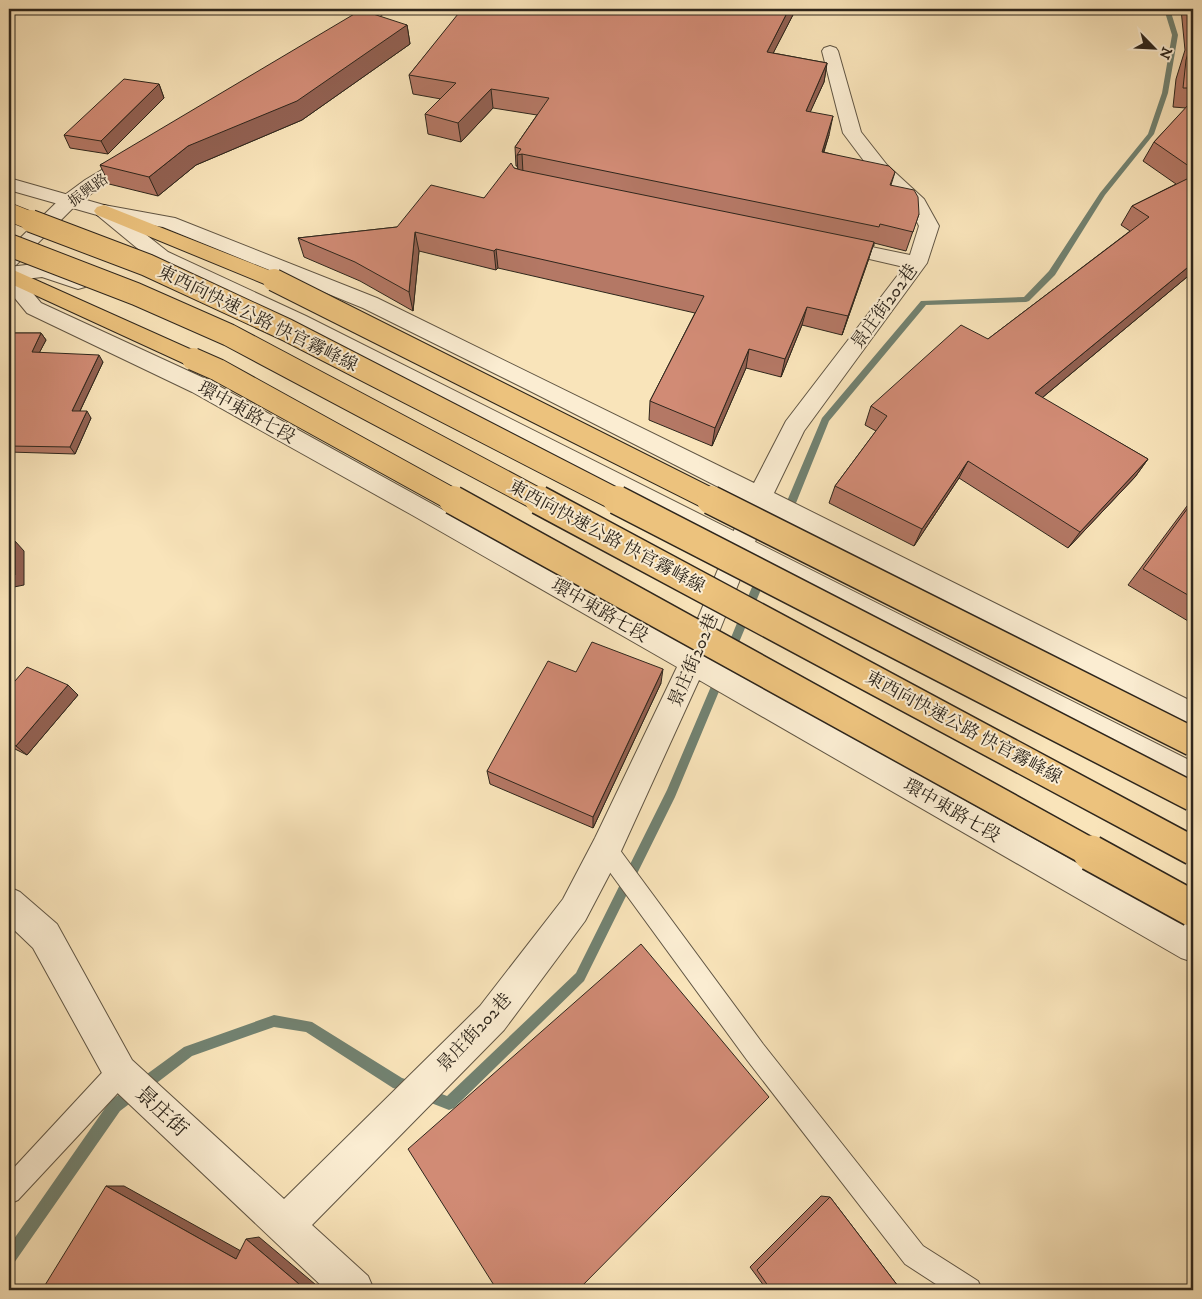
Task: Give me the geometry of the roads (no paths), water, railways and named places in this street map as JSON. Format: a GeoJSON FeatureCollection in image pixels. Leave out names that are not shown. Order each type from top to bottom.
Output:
{"type":"FeatureCollection","features":[{"type":"Feature","properties":{"kind":"highway"},"geometry":{"type":"LineString","coordinates":[[104,211],[274,280],[1193,742]]}},
{"type":"Feature","properties":{"kind":"highway","name":"東西向快速公路 快官霧峰線"},"geometry":{"type":"LineString","coordinates":[[9,212],[147,265],[288,330],[1193,797]]}},
{"type":"Feature","properties":{"kind":"highway","name":"東西向快速公路 快官霧峰線"},"geometry":{"type":"LineString","coordinates":[[9,245],[118,285],[213,326],[260,350],[1193,851]]}},
{"type":"Feature","properties":{"kind":"highway"},"geometry":{"type":"LineString","coordinates":[[9,276],[227,374],[1193,909]]}},
{"type":"Feature","properties":{"kind":"street"},"geometry":{"type":"LineString","coordinates":[[324,46],[382,9]]}},
{"type":"Feature","properties":{"kind":"street","name":"景庄街202巷"},"geometry":{"type":"LineString","coordinates":[[285,1225],[492,1018],[574,910],[606,849],[694,663],[723,609],[748,550],[760,497],[794,427],[917,263],[929,226],[917,203],[880,169],[852,133],[830,51]]}},
{"type":"Feature","properties":{"kind":"street","name":"振興路"},"geometry":{"type":"LineString","coordinates":[[9,260],[69,201],[92,184],[150,150]]}},
{"type":"Feature","properties":{"kind":"street"},"geometry":{"type":"LineString","coordinates":[[9,184],[104,211],[168,222],[370,303],[760,497],[1193,716]]}},
{"type":"Feature","properties":{"kind":"street"},"geometry":{"type":"LineString","coordinates":[[104,211],[161,257],[298,321],[512,432],[784,568],[1193,777]]}},
{"type":"Feature","properties":{"kind":"street"},"geometry":{"type":"LineString","coordinates":[[811,241],[917,263]]}},
{"type":"Feature","properties":{"kind":"street"},"geometry":{"type":"LineString","coordinates":[[9,276],[43,270],[107,292],[202,331],[723,609],[1193,865]]}},
{"type":"Feature","properties":{"kind":"street","name":"環中東路七段"},"geometry":{"type":"LineString","coordinates":[[9,276],[34,308],[200,386],[421,508],[1193,946]]}},
{"type":"Feature","properties":{"kind":"street","name":"景庄街"},"geometry":{"type":"LineString","coordinates":[[9,903],[45,936],[120,1072],[354,1290]]}},
{"type":"Feature","properties":{"kind":"lane"},"geometry":{"type":"LineString","coordinates":[[606,849],[755,1052],[914,1255],[969,1290]]}},
{"type":"Feature","properties":{"kind":"lane"},"geometry":{"type":"LineString","coordinates":[[9,1191],[120,1072]]}},
{"type":"Feature","properties":{"kind":"waterway"},"geometry":{"type":"LineString","coordinates":[[787,513],[825,420],[924,303],[1026,299],[1052,273],[1102,194],[1151,134],[1165,93],[1175,35],[1167,9]]}},
{"type":"Feature","properties":{"kind":"waterway"},"geometry":{"type":"LineString","coordinates":[[730,652],[762,575]]}},
{"type":"Feature","properties":{"kind":"waterway"},"geometry":{"type":"LineString","coordinates":[[426,1094],[449,1103],[580,977],[671,793],[720,677]]}},
{"type":"Feature","properties":{"kind":"waterway"},"geometry":{"type":"LineString","coordinates":[[9,1258],[115,1106],[188,1051],[274,1021],[308,1026],[398,1083],[412,1088]]}}]}
